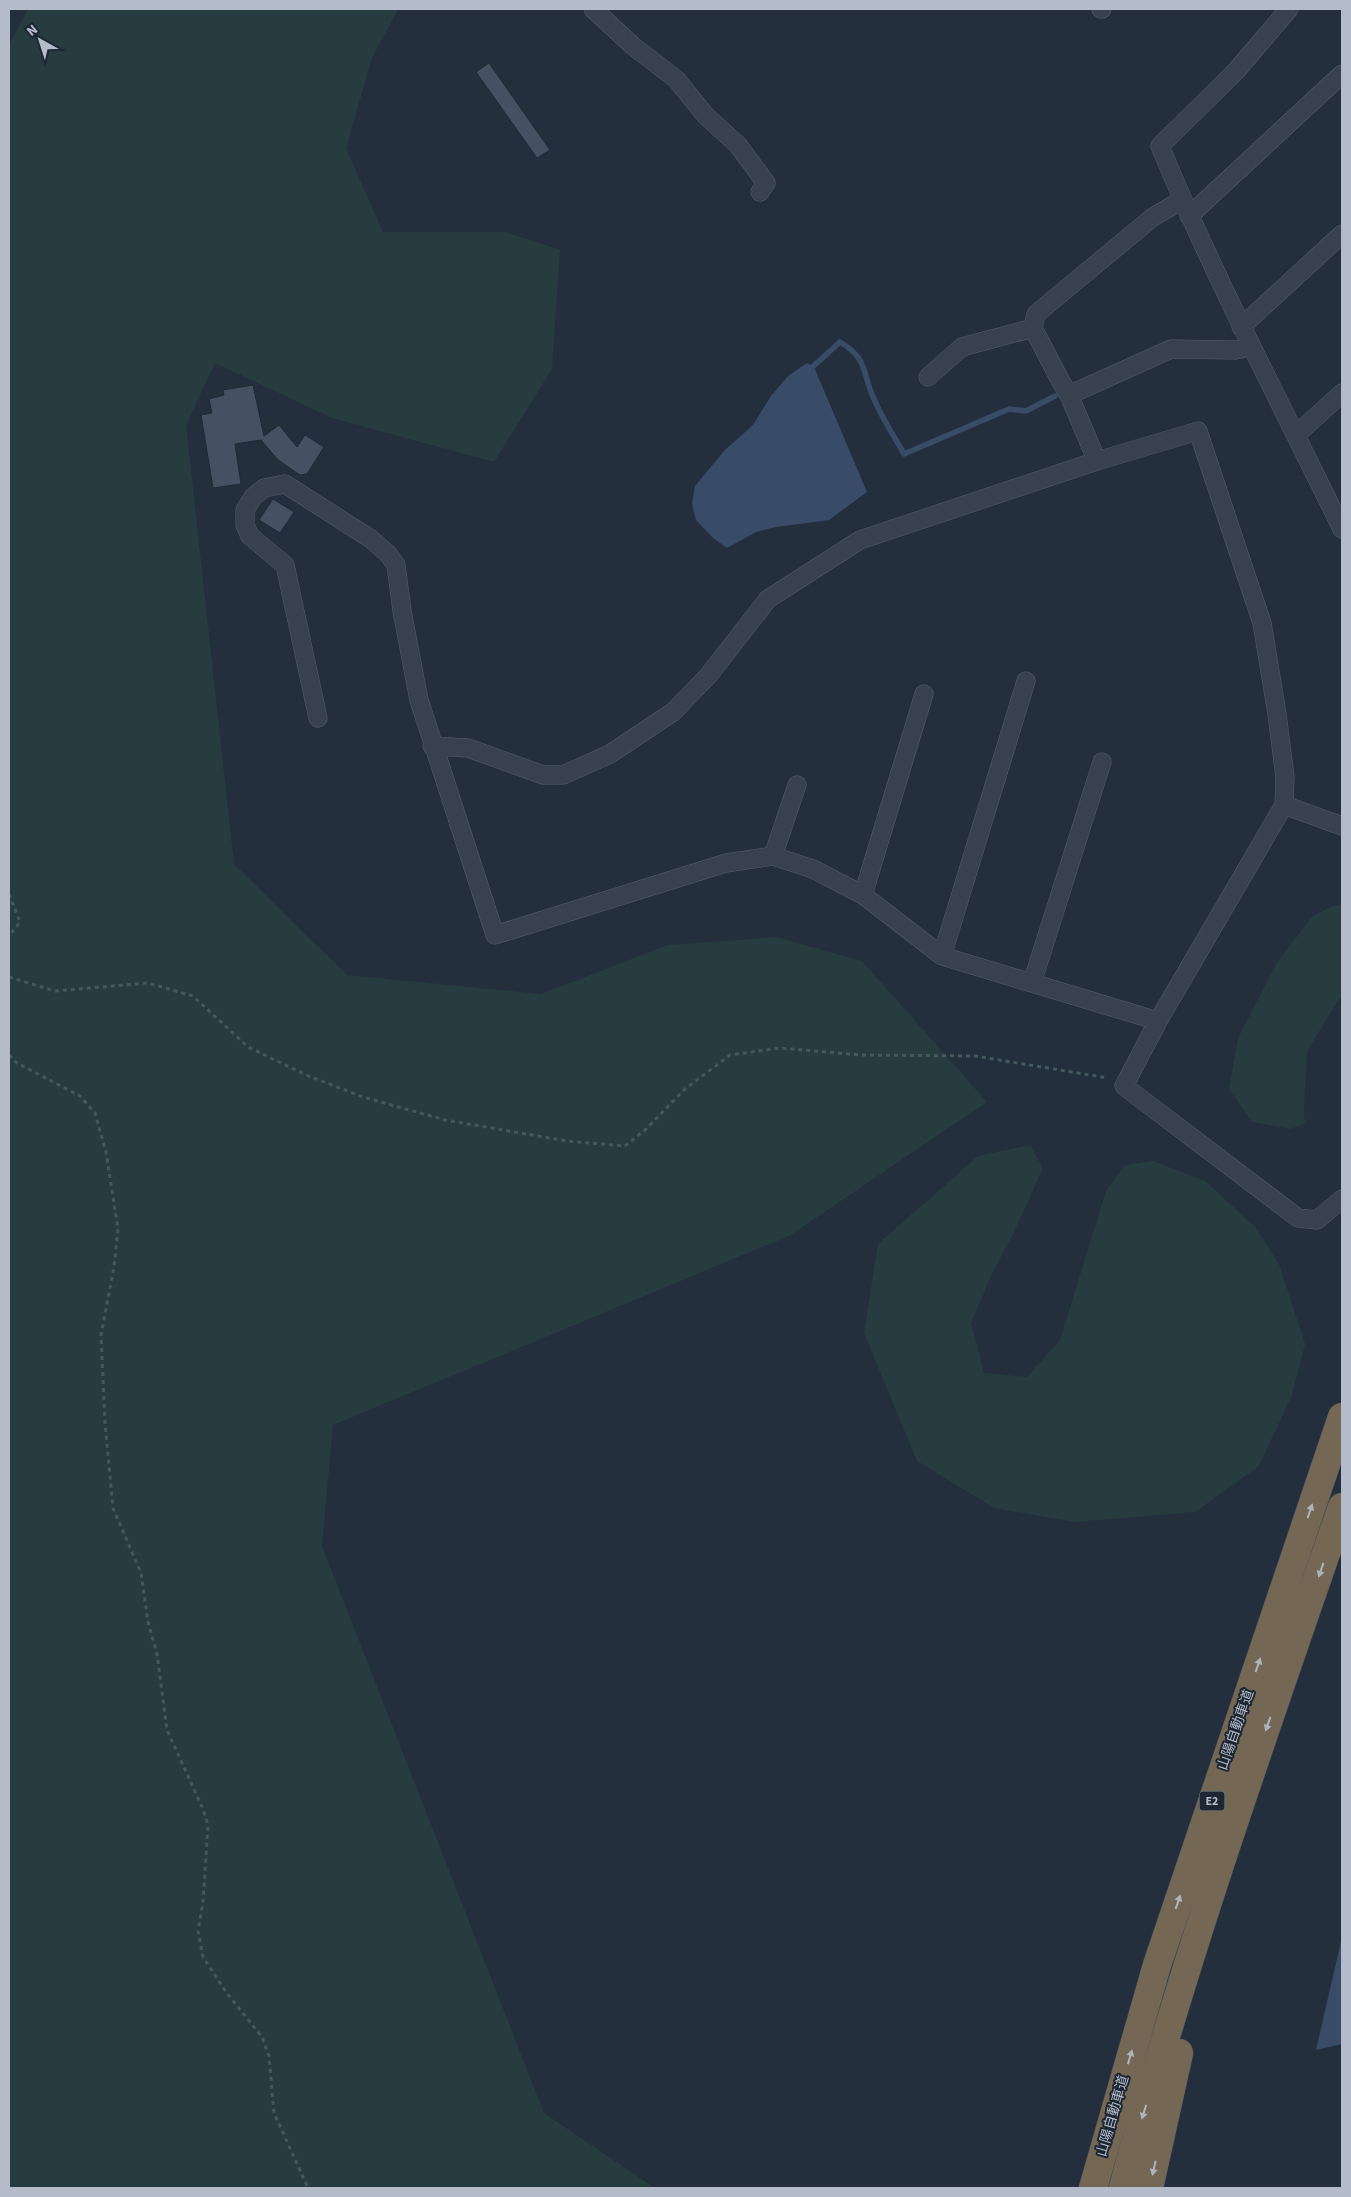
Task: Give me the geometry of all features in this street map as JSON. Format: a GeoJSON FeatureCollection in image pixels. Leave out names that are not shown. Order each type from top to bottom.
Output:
{"type":"FeatureCollection","features":[{"type":"Feature","properties":{"kind":"highway","name":"山陽自動車道"},"geometry":{"type":"LineString","coordinates":[[1092,2188],[1157,1965],[1342,1418]]}},
{"type":"Feature","properties":{"kind":"highway","name":"山陽自動車道"},"geometry":{"type":"LineString","coordinates":[[1123,2188],[1225,1847],[1342,1508]]}},
{"type":"Feature","properties":{"kind":"highway"},"geometry":{"type":"LineString","coordinates":[[1149,2188],[1225,1847]]}},
{"type":"Feature","properties":{"kind":"street"},"geometry":{"type":"LineString","coordinates":[[593,9],[633,46],[676,79],[706,116],[738,145],[766,183],[760,192]]}},
{"type":"Feature","properties":{"kind":"street"},"geometry":{"type":"LineString","coordinates":[[1289,9],[1236,71],[1160,146],[1189,216],[1241,327],[1342,529]]}},
{"type":"Feature","properties":{"kind":"street"},"geometry":{"type":"LineString","coordinates":[[1189,216],[1342,74]]}},
{"type":"Feature","properties":{"kind":"street"},"geometry":{"type":"LineString","coordinates":[[1097,461],[1069,395],[1033,328],[1036,314],[1153,217],[1182,200]]}},
{"type":"Feature","properties":{"kind":"street"},"geometry":{"type":"LineString","coordinates":[[1241,327],[1342,234]]}},
{"type":"Feature","properties":{"kind":"street"},"geometry":{"type":"LineString","coordinates":[[928,377],[962,347],[1033,328]]}},
{"type":"Feature","properties":{"kind":"street"},"geometry":{"type":"LineString","coordinates":[[1069,395],[1171,349],[1236,350],[1251,346]]}},
{"type":"Feature","properties":{"kind":"street"},"geometry":{"type":"LineString","coordinates":[[1296,435],[1342,393]]}},
{"type":"Feature","properties":{"kind":"street"},"geometry":{"type":"LineString","coordinates":[[432,746],[468,748],[544,775],[563,775],[610,754],[673,712],[708,676],[768,599],[860,540],[1097,461],[1198,431],[1262,623],[1280,732],[1285,777],[1284,805],[1158,1022],[1124,1086],[1298,1218],[1317,1220],[1342,1199]]}},
{"type":"Feature","properties":{"kind":"street"},"geometry":{"type":"LineString","coordinates":[[318,718],[285,565],[250,536],[245,525],[245,510],[252,497],[264,488],[285,484],[371,539],[388,554],[396,565],[402,611],[419,700],[432,746],[495,935],[726,863],[773,856],[813,870],[863,895],[942,956],[1158,1022]]}},
{"type":"Feature","properties":{"kind":"street"},"geometry":{"type":"LineString","coordinates":[[942,956],[1026,681]]}},
{"type":"Feature","properties":{"kind":"street"},"geometry":{"type":"LineString","coordinates":[[863,895],[924,694]]}},
{"type":"Feature","properties":{"kind":"street"},"geometry":{"type":"LineString","coordinates":[[1032,983],[1102,762]]}},
{"type":"Feature","properties":{"kind":"street"},"geometry":{"type":"LineString","coordinates":[[773,856],[797,785]]}},
{"type":"Feature","properties":{"kind":"street"},"geometry":{"type":"LineString","coordinates":[[1284,805],[1342,826]]}},
{"type":"Feature","properties":{"kind":"path"},"geometry":{"type":"LineString","coordinates":[[9,894],[20,922],[9,936]]}},
{"type":"Feature","properties":{"kind":"path"},"geometry":{"type":"LineString","coordinates":[[9,977],[55,991],[148,983],[192,996],[248,1047],[306,1075],[363,1097],[445,1120],[567,1141],[602,1145],[625,1146],[645,1130],[685,1089],[730,1055],[780,1048],[862,1056],[975,1056],[1106,1077],[1124,1086]]}},
{"type":"Feature","properties":{"kind":"path"},"geometry":{"type":"LineString","coordinates":[[9,1055],[17,1062],[80,1096],[95,1113],[106,1152],[118,1229],[114,1267],[101,1335],[105,1423],[113,1508],[141,1573],[148,1622],[157,1654],[167,1730],[204,1809],[208,1825],[203,1902],[198,1931],[203,1956],[226,1992],[262,2037],[269,2056],[274,2113],[308,2188]]}},
{"type":"Feature","properties":{"kind":"green space"},"geometry":{"type":"Polygon","coordinates":[[[28,9],[398,9],[372,58],[346,148],[383,232],[505,232],[560,250],[552,369],[494,462],[332,418],[215,363],[186,425],[234,864],[347,975],[541,994],[668,945],[776,937],[862,961],[987,1102],[789,1236],[333,1425],[322,1546],[544,2113],[655,2188],[9,2188],[9,45],[28,9]]]}},
{"type":"Feature","properties":{"kind":"green space"},"geometry":{"type":"Polygon","coordinates":[[[1342,904],[1342,995],[1307,1051],[1305,1123],[1291,1129],[1252,1122],[1229,1089],[1238,1038],[1278,961],[1312,917],[1332,906],[1342,904]]]}},
{"type":"Feature","properties":{"kind":"green space"},"geometry":{"type":"Polygon","coordinates":[[[1030,1145],[1043,1168],[1015,1230],[991,1276],[971,1323],[984,1373],[1027,1377],[1060,1340],[1106,1191],[1125,1165],[1153,1161],[1205,1181],[1255,1227],[1279,1264],[1305,1344],[1292,1395],[1259,1466],[1195,1512],[1075,1522],[994,1508],[917,1461],[864,1333],[878,1244],[978,1156],[1030,1145]]]}},
{"type":"Feature","properties":{"kind":"water"},"geometry":{"type":"Polygon","coordinates":[[[807,363],[814,367],[867,492],[829,520],[776,527],[756,532],[727,548],[713,538],[696,520],[692,504],[695,486],[725,450],[753,425],[771,396],[788,376],[807,363]]]}},
{"type":"Feature","properties":{"kind":"water"},"geometry":{"type":"Polygon","coordinates":[[[1342,1937],[1342,2044],[1316,2050],[1342,1937]]]}},
{"type":"Feature","properties":{"kind":"building"},"geometry":{"type":"Polygon","coordinates":[[[489,63],[550,150],[537,158],[476,72],[489,63]]]}},
{"type":"Feature","properties":{"kind":"building"},"geometry":{"type":"Polygon","coordinates":[[[253,385],[264,436],[279,425],[297,447],[305,435],[324,447],[307,474],[300,475],[278,460],[261,440],[235,444],[241,484],[213,488],[201,415],[212,413],[209,399],[224,395],[223,390],[253,385]]]}},
{"type":"Feature","properties":{"kind":"building"},"geometry":{"type":"Polygon","coordinates":[[[273,499],[294,512],[280,533],[259,520],[273,499]]]}},
{"type":"Feature","properties":{"kind":"waterway"},"geometry":{"type":"LineString","coordinates":[[808,371],[840,342],[849,348],[860,361],[877,406],[904,454],[1009,409],[1026,411],[1055,396]]}}]}
